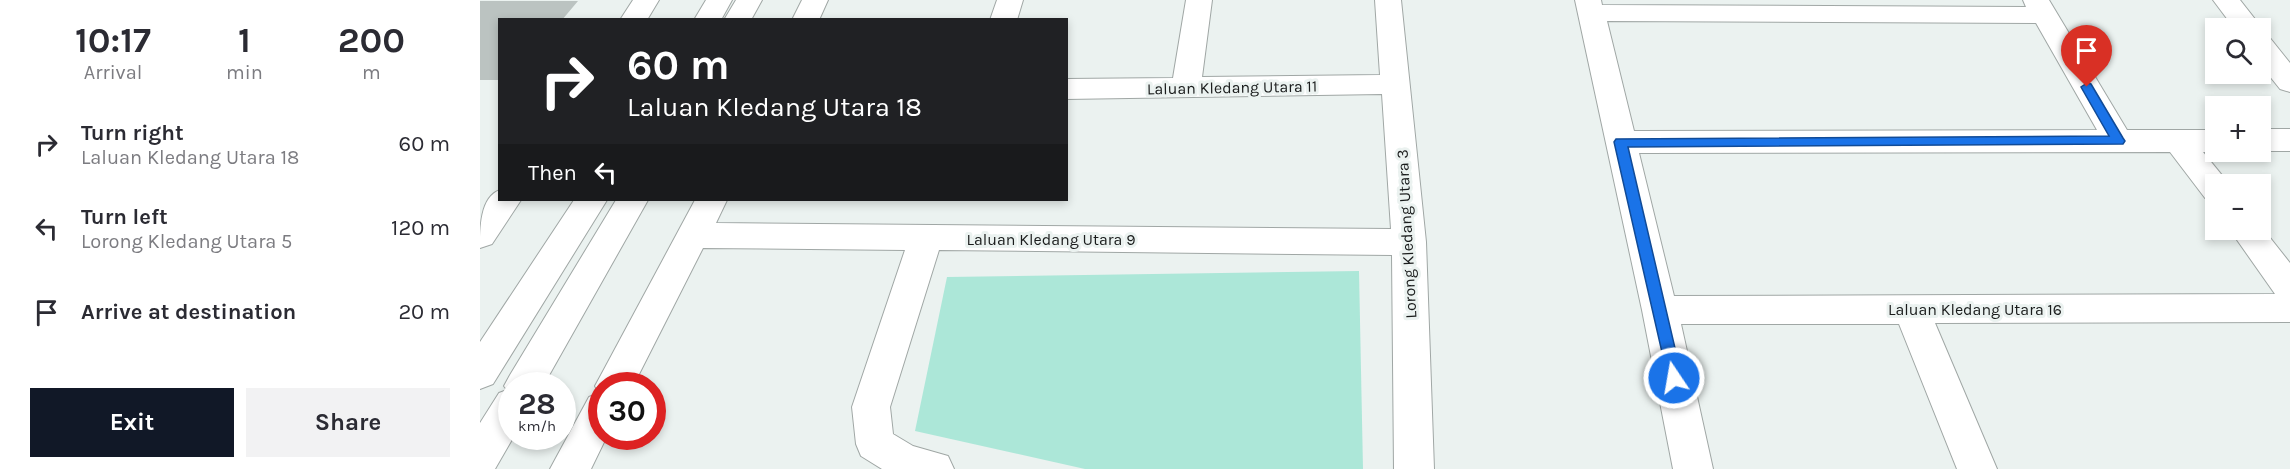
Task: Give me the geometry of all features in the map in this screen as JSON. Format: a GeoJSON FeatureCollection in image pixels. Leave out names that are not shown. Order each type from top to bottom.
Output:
{"type":"FeatureCollection","features":[{"type":"Feature","properties":{"kind":"street"},"geometry":{"type":"LineString","coordinates":[[634,18],[646,0]]}},
{"type":"Feature","properties":{"kind":"street"},"geometry":{"type":"LineString","coordinates":[[708,18],[719,0]]}},
{"type":"Feature","properties":{"kind":"street"},"geometry":{"type":"LineString","coordinates":[[738,18],[749,0]]}},
{"type":"Feature","properties":{"kind":"street"},"geometry":{"type":"LineString","coordinates":[[806,18],[815,0]]}},
{"type":"Feature","properties":{"kind":"street"},"geometry":{"type":"LineString","coordinates":[[1004,18],[1010,0]]}},
{"type":"Feature","properties":{"kind":"street"},"geometry":{"type":"LineString","coordinates":[[1186,87],[1199,0]]}},
{"type":"Feature","properties":{"kind":"street","name":"Lorong Kledang Utara 3"},"geometry":{"type":"LineString","coordinates":[[1388,0],[1409,242],[1414,469]]}},
{"type":"Feature","properties":{"kind":"street"},"geometry":{"type":"LineString","coordinates":[[2226,0],[2240,18]]}},
{"type":"Feature","properties":{"kind":"street"},"geometry":{"type":"LineString","coordinates":[[1693,469],[1589,7],[2040,8],[2118,141]]}},
{"type":"Feature","properties":{"kind":"street"},"geometry":{"type":"LineString","coordinates":[[2271,58],[2290,82]]}},
{"type":"Feature","properties":{"kind":"street","name":"Laluan Kledang Utara 11"},"geometry":{"type":"LineString","coordinates":[[1068,89],[1397,84]]}},
{"type":"Feature","properties":{"kind":"street"},"geometry":{"type":"LineString","coordinates":[[2271,141],[2290,140]]}},
{"type":"Feature","properties":{"kind":"street"},"geometry":{"type":"LineString","coordinates":[[2178,141],[2205,176]]}},
{"type":"Feature","properties":{"kind":"street"},"geometry":{"type":"LineString","coordinates":[[1621,142],[2205,141]]}},
{"type":"Feature","properties":{"kind":"street"},"geometry":{"type":"LineString","coordinates":[[480,235],[504,201]]}},
{"type":"Feature","properties":{"kind":"street"},"geometry":{"type":"LineString","coordinates":[[480,373],[590,201]]}},
{"type":"Feature","properties":{"kind":"street"},"geometry":{"type":"LineString","coordinates":[[531,372],[631,201]]}},
{"type":"Feature","properties":{"kind":"street"},"geometry":{"type":"LineString","coordinates":[[621,372],[710,201]]}},
{"type":"Feature","properties":{"kind":"street","name":"Laluan Kledang Utara 9"},"geometry":{"type":"LineString","coordinates":[[693,235],[1409,242]]}},
{"type":"Feature","properties":{"kind":"street"},"geometry":{"type":"LineString","coordinates":[[926,238],[871,407],[875,444],[904,462],[934,469]]}},
{"type":"Feature","properties":{"kind":"street"},"geometry":{"type":"LineString","coordinates":[[2254,240],[2290,288]]}},
{"type":"Feature","properties":{"kind":"street","name":"Laluan Kledang Utara 16"},"geometry":{"type":"LineString","coordinates":[[1659,310],[2290,308]]}},
{"type":"Feature","properties":{"kind":"street"},"geometry":{"type":"LineString","coordinates":[[1911,309],[1977,469]]}},
{"type":"Feature","properties":{"kind":"street"},"geometry":{"type":"LineString","coordinates":[[480,458],[498,428]]}},
{"type":"Feature","properties":{"kind":"street"},"geometry":{"type":"LineString","coordinates":[[570,469],[588,435]]}},
{"type":"Feature","properties":{"kind":"green space"},"geometry":{"type":"Polygon","coordinates":[[[1359,271],[1363,469],[1085,469],[915,431],[947,277],[1359,271]]]}},
{"type":"Feature","properties":{"kind":"building"},"geometry":{"type":"Polygon","coordinates":[[[480,1],[578,1],[564,18],[498,18],[498,80],[480,80],[480,1]]]}},
{"type":"Feature","properties":{"kind":"route"},"geometry":{"type":"LineString","coordinates":[[1674,378],[1621,142],[2118,141],[2087,87]]}}]}
